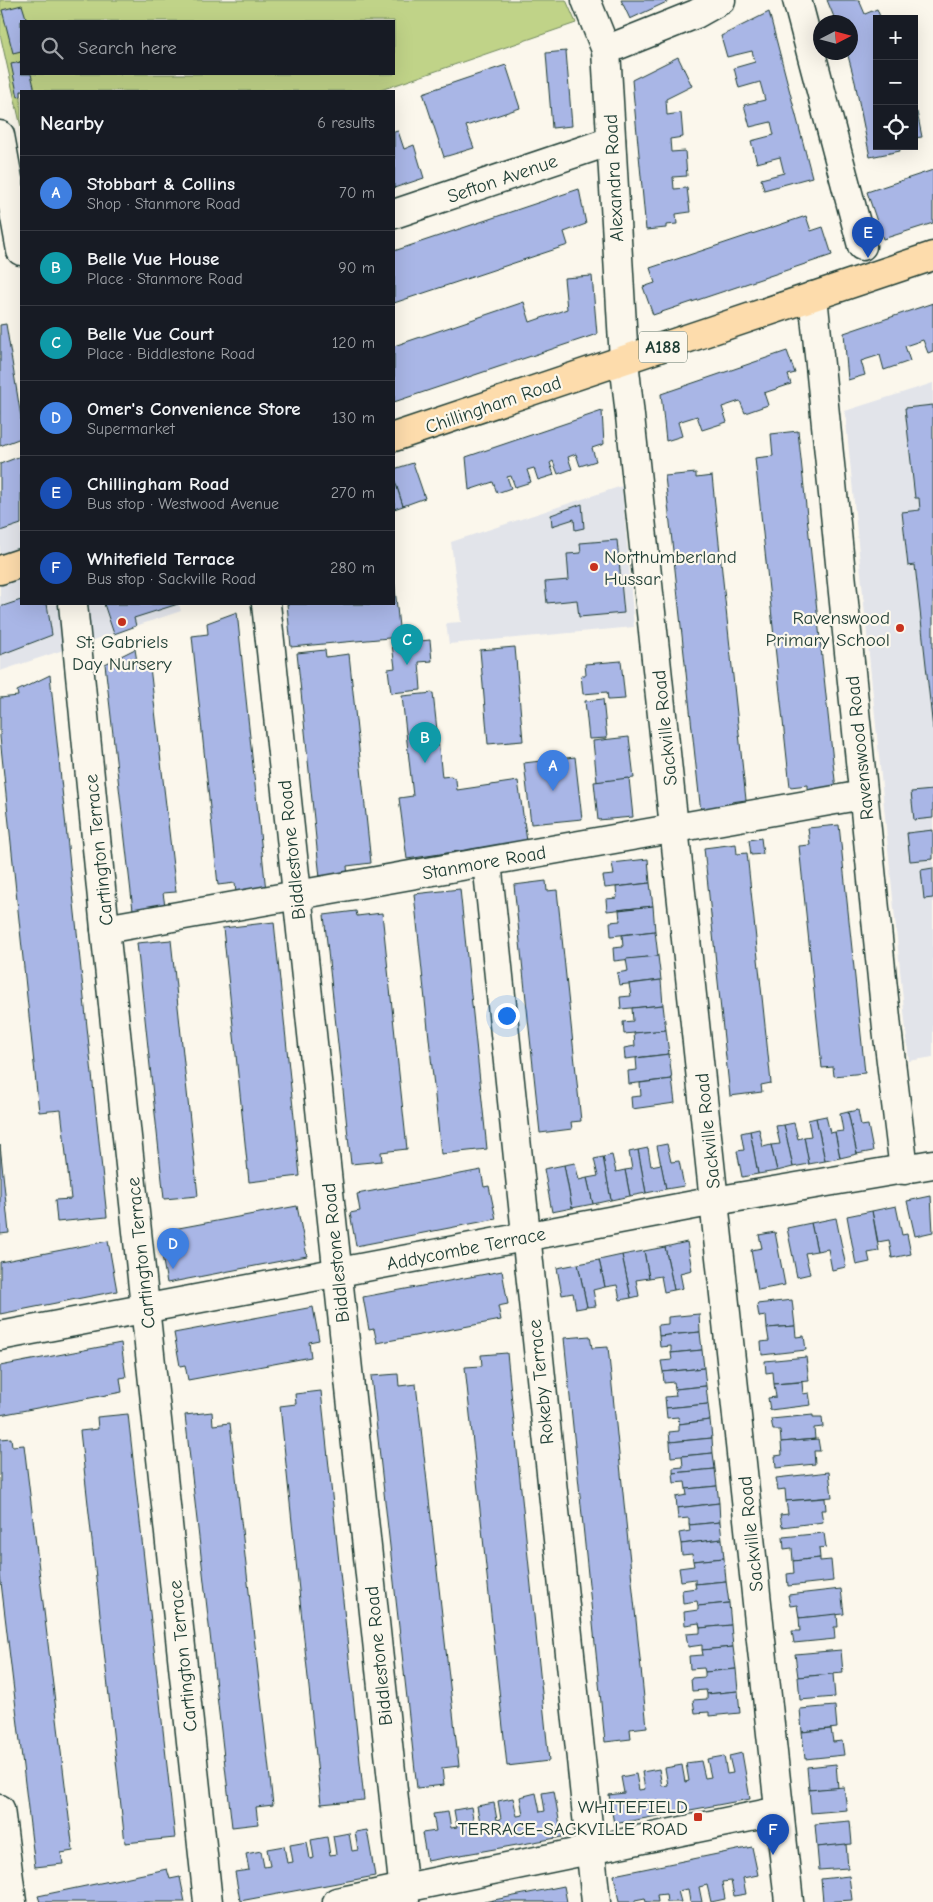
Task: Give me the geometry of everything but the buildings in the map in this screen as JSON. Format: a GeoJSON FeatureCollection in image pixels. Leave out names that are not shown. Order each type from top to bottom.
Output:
{"type":"FeatureCollection","features":[{"type":"Feature","properties":{"kind":"main road","name":"Chillingham Road"},"geometry":{"type":"LineString","coordinates":[[395,437],[933,256]]}},
{"type":"Feature","properties":{"kind":"main road"},"geometry":{"type":"LineString","coordinates":[[0,570],[20,563]]}},
{"type":"Feature","properties":{"kind":"street","name":"Alexandra Road"},"geometry":{"type":"LineString","coordinates":[[586,0],[606,50],[624,360]]}},
{"type":"Feature","properties":{"kind":"street"},"geometry":{"type":"LineString","coordinates":[[606,50],[696,14],[721,0]]}},
{"type":"Feature","properties":{"kind":"street"},"geometry":{"type":"LineString","coordinates":[[797,0],[862,246]]}},
{"type":"Feature","properties":{"kind":"street"},"geometry":{"type":"LineString","coordinates":[[0,134],[7,204],[20,248]]}},
{"type":"Feature","properties":{"kind":"street","name":"Sefton Avenue"},"geometry":{"type":"LineString","coordinates":[[395,214],[611,141]]}},
{"type":"Feature","properties":{"kind":"street","name":"Ravenswood Road"},"geometry":{"type":"LineString","coordinates":[[813,296],[892,1075],[904,1170]]}},
{"type":"Feature","properties":{"kind":"street","name":"Sackville Road"},"geometry":{"type":"LineString","coordinates":[[624,360],[789,1902]]}},
{"type":"Feature","properties":{"kind":"street","name":"Cartington Terrace"},"geometry":{"type":"LineString","coordinates":[[73,605],[208,1902]]}},
{"type":"Feature","properties":{"kind":"street","name":"Biddlestone Road"},"geometry":{"type":"LineString","coordinates":[[266,605],[404,1895]]}},
{"type":"Feature","properties":{"kind":"street","name":"Stanmore Road"},"geometry":{"type":"LineString","coordinates":[[106,928],[863,795]]}},
{"type":"Feature","properties":{"kind":"street","name":"Rokeby Terrace"},"geometry":{"type":"LineString","coordinates":[[486,862],[596,1902]]}},
{"type":"Feature","properties":{"kind":"street","name":"Addycombe Terrace"},"geometry":{"type":"LineString","coordinates":[[0,1336],[715,1201],[933,1164]]}},
{"type":"Feature","properties":{"kind":"street"},"geometry":{"type":"LineString","coordinates":[[0,1809],[12,1902]]}},
{"type":"Feature","properties":{"kind":"street"},"geometry":{"type":"LineString","coordinates":[[337,1902],[404,1895],[590,1850],[779,1810]]}},
{"type":"Feature","properties":{"kind":"shaded area","name":"Ravenswood Primary School"},"geometry":{"type":"Polygon","coordinates":[[[933,383],[933,1057],[909,1061],[845,411],[933,383]]]}},
{"type":"Feature","properties":{"kind":"shaded area"},"geometry":{"type":"Polygon","coordinates":[[[20,460],[20,605],[179,605],[181,611],[0,671],[0,467],[20,460]]]}},
{"type":"Feature","properties":{"kind":"shaded area"},"geometry":{"type":"Polygon","coordinates":[[[622,486],[634,627],[449,644],[446,623],[461,622],[451,542],[622,486]]]}},
{"type":"Feature","properties":{"kind":"green space"},"geometry":{"type":"Polygon","coordinates":[[[0,0],[566,0],[576,23],[381,90],[20,90],[20,123],[0,34],[0,0]]]}},
{"type":"Feature","properties":{"kind":"place","name":"Chillingham Road"},"geometry":{"type":"Point","coordinates":[868,258]}},
{"type":"Feature","properties":{"kind":"place","name":"Northumberland Hussar"},"geometry":{"type":"Point","coordinates":[594,567]}},
{"type":"Feature","properties":{"kind":"place","name":"St. Gabriels Day Nursery"},"geometry":{"type":"Point","coordinates":[122,622]}},
{"type":"Feature","properties":{"kind":"place","name":"Ravenswood Primary School"},"geometry":{"type":"Point","coordinates":[900,628]}},
{"type":"Feature","properties":{"kind":"place","name":"Belle Vue Court"},"geometry":{"type":"Point","coordinates":[407,665]}},
{"type":"Feature","properties":{"kind":"place","name":"Belle Vue House"},"geometry":{"type":"Point","coordinates":[425,763]}},
{"type":"Feature","properties":{"kind":"place","name":"Stobbart & Collins"},"geometry":{"type":"Point","coordinates":[553,791]}},
{"type":"Feature","properties":{"kind":"place","name":"Omer's Convenience Store"},"geometry":{"type":"Point","coordinates":[173,1269]}},
{"type":"Feature","properties":{"kind":"place","name":"WHITEFIELD TERRACE-SACKVILLE ROAD"},"geometry":{"type":"Point","coordinates":[698,1817]}},
{"type":"Feature","properties":{"kind":"place","name":"Whitefield Terrace"},"geometry":{"type":"Point","coordinates":[773,1855]}}]}
